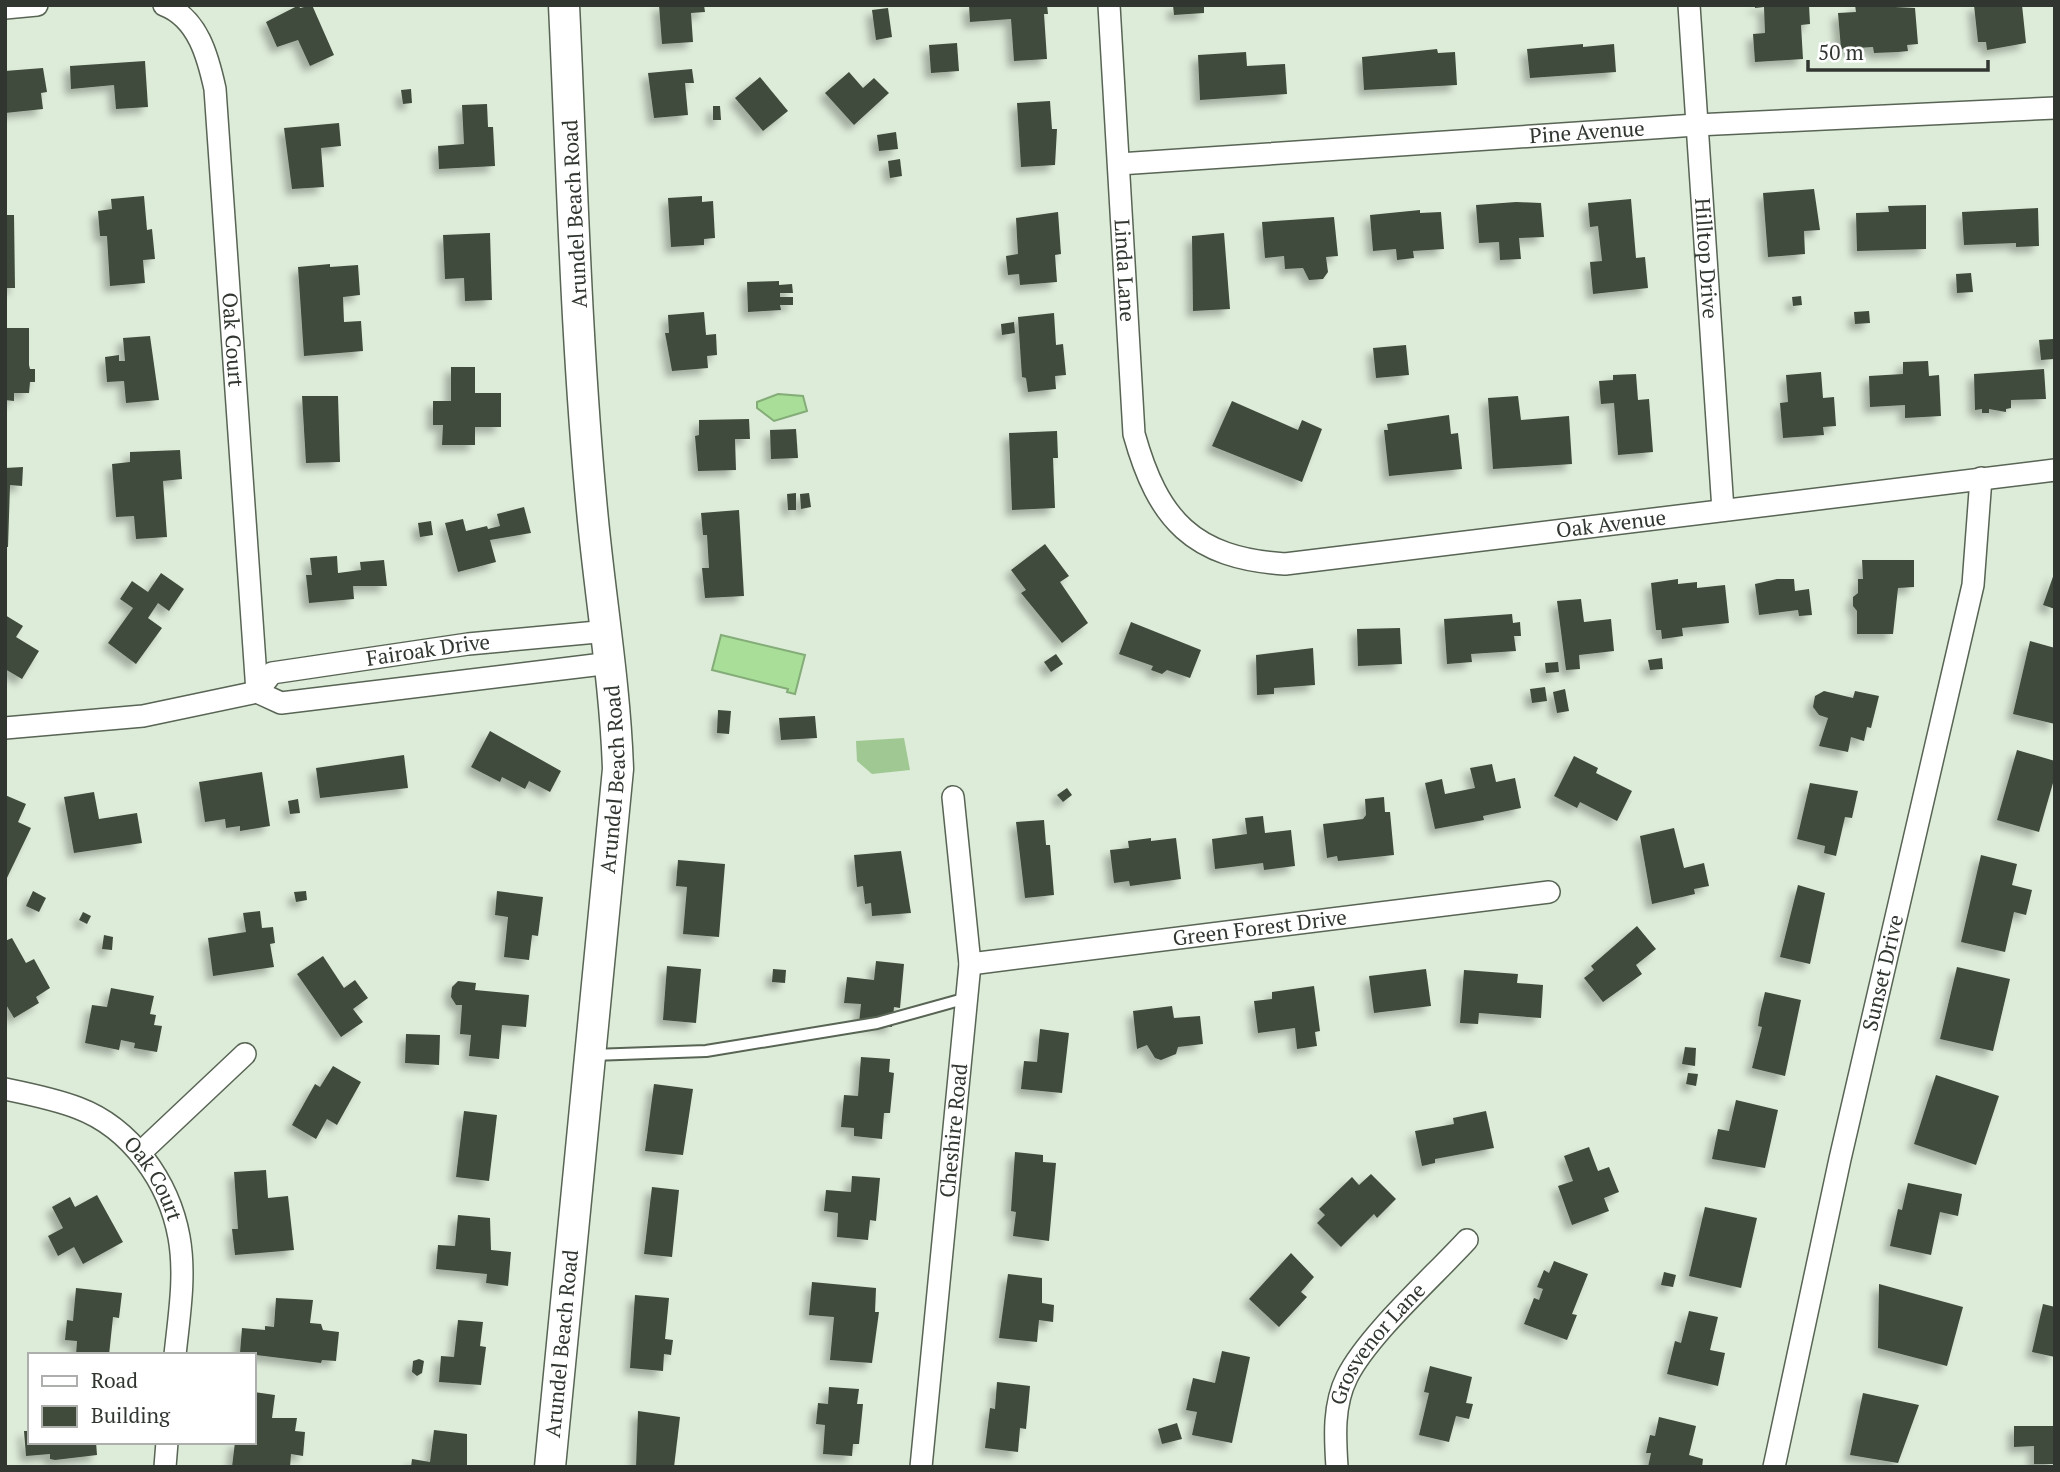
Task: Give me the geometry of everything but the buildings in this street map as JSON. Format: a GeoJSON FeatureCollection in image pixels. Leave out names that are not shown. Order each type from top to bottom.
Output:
{"type":"FeatureCollection","features":[{"type":"Feature","properties":{"kind":"street"},"geometry":{"type":"LineString","coordinates":[[5,8],[37,5]]}},
{"type":"Feature","properties":{"kind":"street","name":"Oak Court"},"geometry":{"type":"LineString","coordinates":[[164,5],[174,9],[189,23],[202,45],[215,89],[257,692]]}},
{"type":"Feature","properties":{"kind":"street","name":"Arundel Beach Road"},"geometry":{"type":"LineString","coordinates":[[551,1467],[618,769],[608,631],[592,512],[564,5]]}},
{"type":"Feature","properties":{"kind":"street","name":"Linda Lane"},"geometry":{"type":"LineString","coordinates":[[1109,5],[1134,434],[1144,471],[1156,497],[1178,524]]}},
{"type":"Feature","properties":{"kind":"street","name":"Hilltop Drive"},"geometry":{"type":"LineString","coordinates":[[1689,5],[1723,510]]}},
{"type":"Feature","properties":{"kind":"street","name":"Pine Avenue"},"geometry":{"type":"LineString","coordinates":[[1119,164],[1696,125],[2055,108]]}},
{"type":"Feature","properties":{"kind":"street","name":"Oak Avenue"},"geometry":{"type":"LineString","coordinates":[[1178,524],[1212,549],[1246,560],[1285,564],[2055,470]]}},
{"type":"Feature","properties":{"kind":"street","name":"Sunset Drive"},"geometry":{"type":"LineString","coordinates":[[1774,1467],[1843,1146],[1973,585],[1981,478]]}},
{"type":"Feature","properties":{"kind":"street","name":"Fairoak Drive"},"geometry":{"type":"LineString","coordinates":[[257,692],[272,673],[468,644],[608,631]]}},
{"type":"Feature","properties":{"kind":"street","name":"Fairoak Drive"},"geometry":{"type":"LineString","coordinates":[[5,728],[144,716],[257,692],[281,704],[611,663]]}},
{"type":"Feature","properties":{"kind":"street","name":"Cheshire Road"},"geometry":{"type":"LineString","coordinates":[[921,1467],[970,964],[953,797]]}},
{"type":"Feature","properties":{"kind":"street","name":"Green Forest Drive"},"geometry":{"type":"LineString","coordinates":[[970,964],[1549,892]]}},
{"type":"Feature","properties":{"kind":"street"},"geometry":{"type":"LineString","coordinates":[[140,1153],[245,1054]]}},
{"type":"Feature","properties":{"kind":"street","name":"Oak Court"},"geometry":{"type":"LineString","coordinates":[[5,1089],[78,1108],[108,1125],[140,1153],[158,1179],[179,1237],[182,1284],[175,1353]]}},
{"type":"Feature","properties":{"kind":"street","name":"Grosvenor Lane"},"geometry":{"type":"LineString","coordinates":[[1337,1467],[1337,1408],[1347,1378],[1363,1352],[1466,1240]]}},
{"type":"Feature","properties":{"kind":"street"},"geometry":{"type":"LineString","coordinates":[[164,1467],[167,1444]]}},
{"type":"Feature","properties":{"kind":"lane"},"geometry":{"type":"LineString","coordinates":[[592,1055],[706,1051],[877,1023],[967,998]]}},
{"type":"Feature","properties":{"kind":"shaded area"},"geometry":{"type":"Polygon","coordinates":[[[778,394],[803,396],[807,411],[774,421],[757,408],[757,402],[778,394]]]}},
{"type":"Feature","properties":{"kind":"shaded area"},"geometry":{"type":"Polygon","coordinates":[[[721,635],[805,655],[795,694],[787,692],[788,689],[712,670],[721,635]]]}},
{"type":"Feature","properties":{"kind":"shaded area"},"geometry":{"type":"Polygon","coordinates":[[[904,738],[910,770],[872,774],[857,761],[856,741],[904,738]]]}}]}
